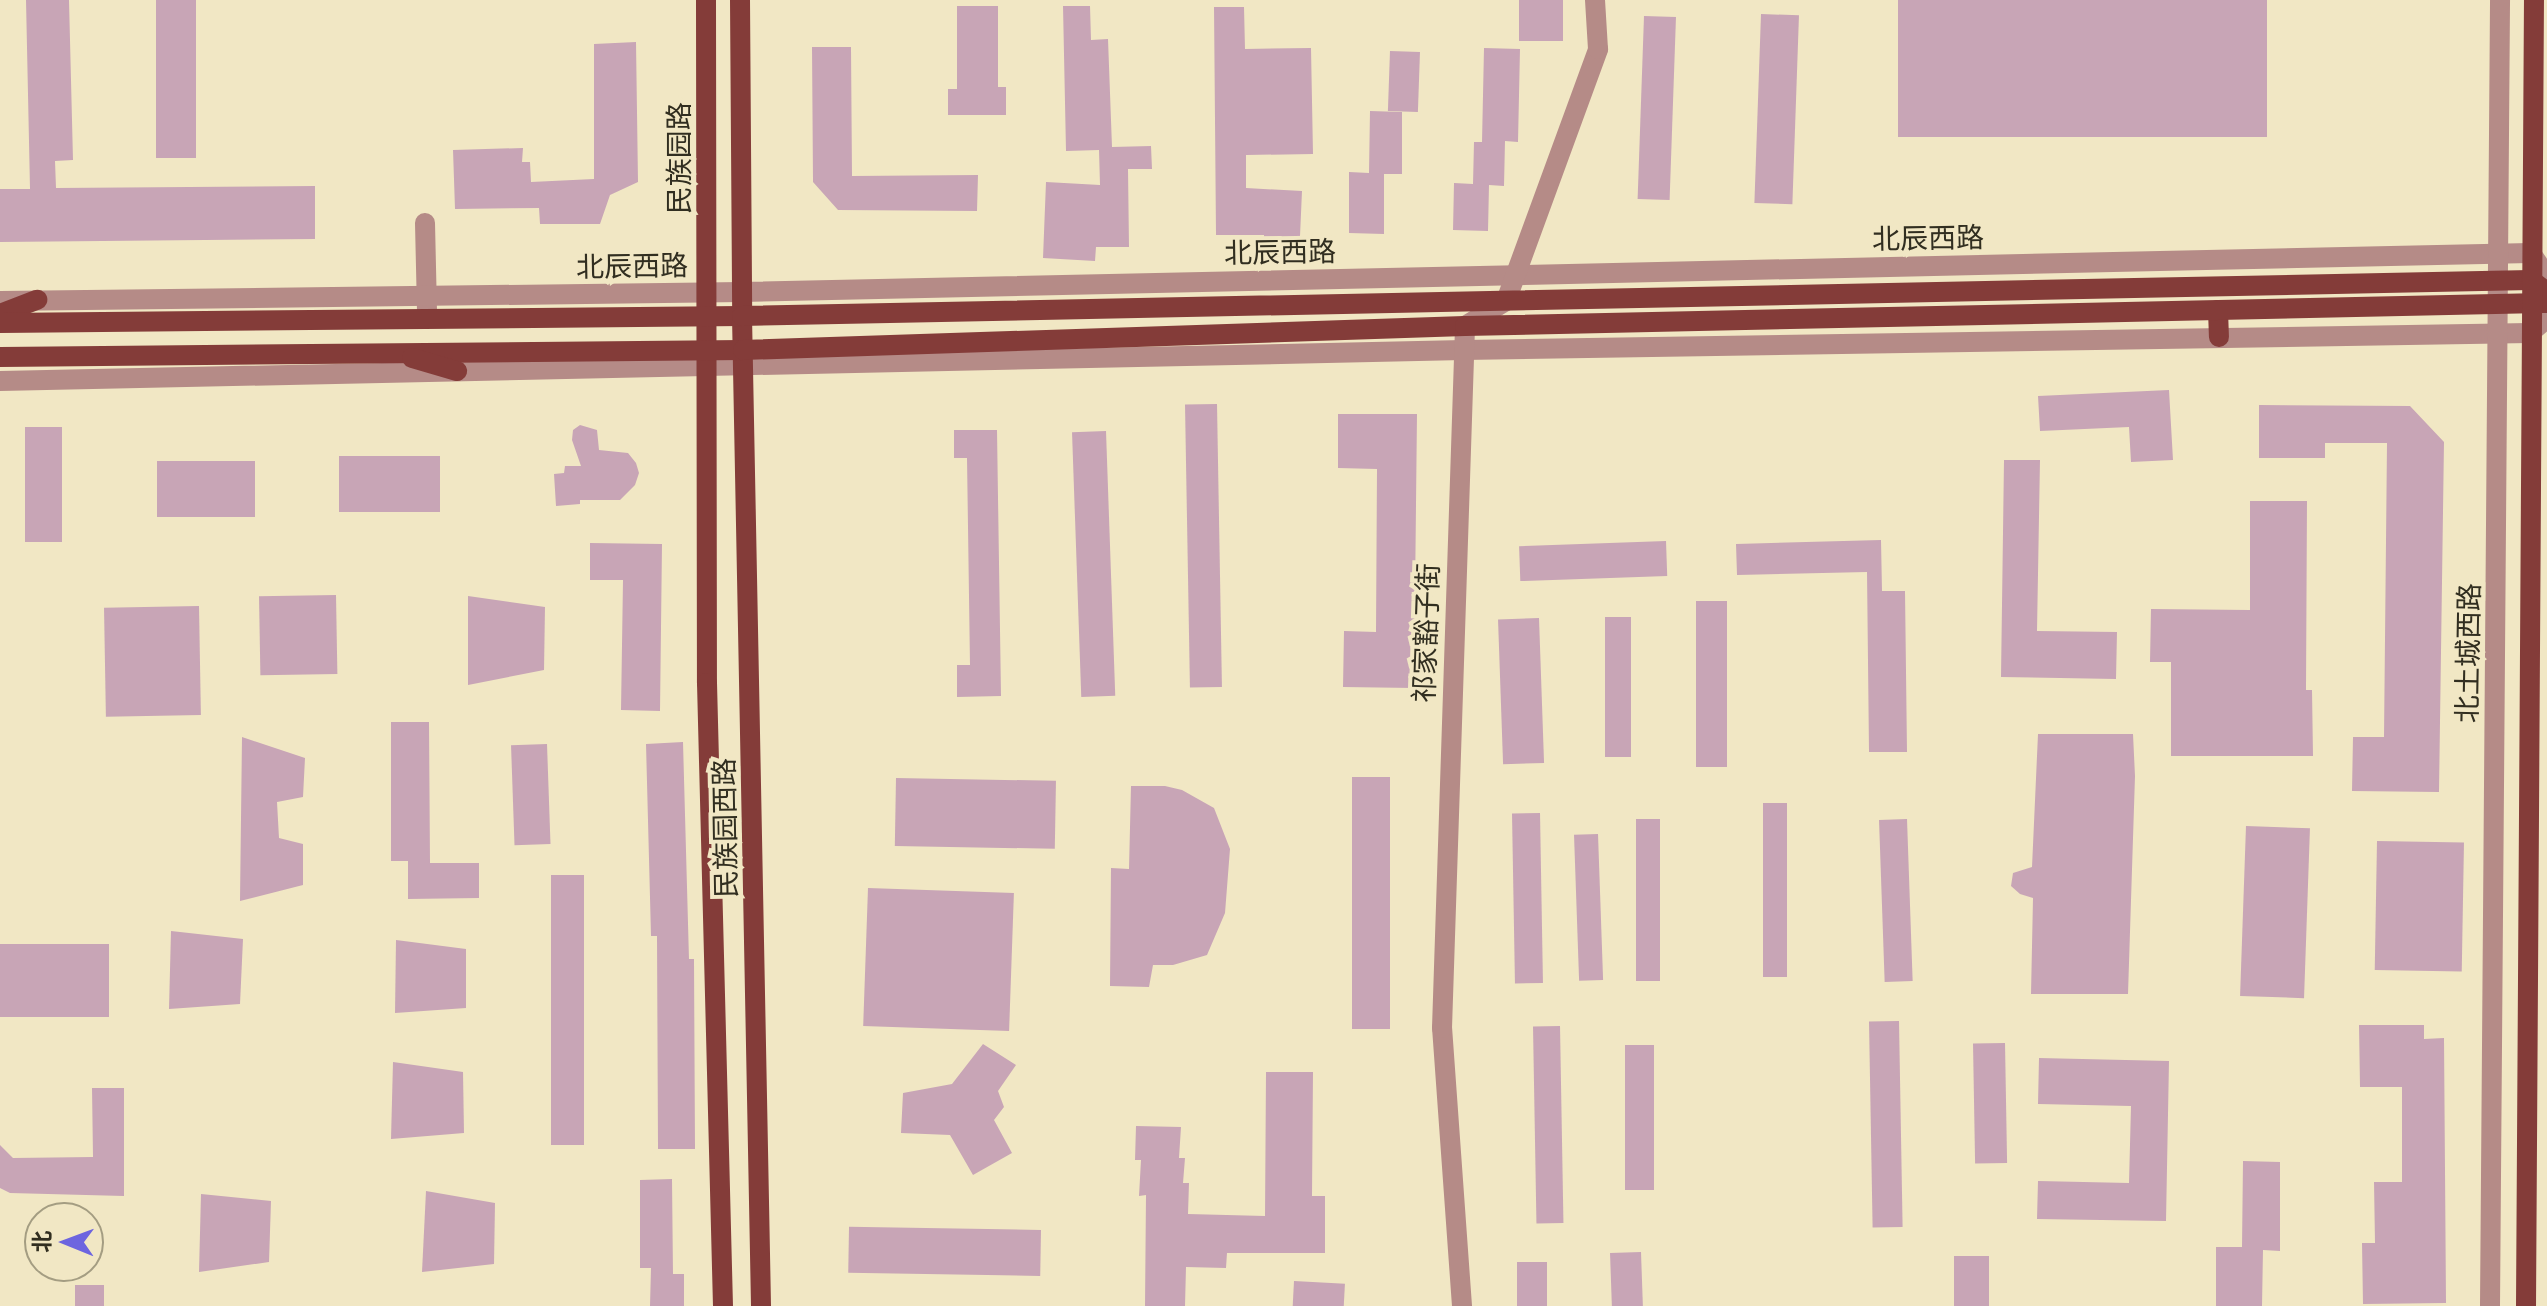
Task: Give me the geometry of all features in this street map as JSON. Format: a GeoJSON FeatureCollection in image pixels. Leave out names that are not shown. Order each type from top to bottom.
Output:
{"type":"FeatureCollection","features":[{"type":"Feature","properties":{"kind":"main road","name":"民族园路"},"geometry":{"type":"LineString","coordinates":[[706,0],[707,317]]}},
{"type":"Feature","properties":{"kind":"main road"},"geometry":{"type":"LineString","coordinates":[[740,0],[742,316]]}},
{"type":"Feature","properties":{"kind":"main road"},"geometry":{"type":"LineString","coordinates":[[2526,1306],[2530,333],[2540,291],[2531,253],[2534,0]]}},
{"type":"Feature","properties":{"kind":"main road","name":"北辰西路"},"geometry":{"type":"LineString","coordinates":[[0,323],[428,322],[2499,281],[2540,291]]}},
{"type":"Feature","properties":{"kind":"main road"},"geometry":{"type":"LineString","coordinates":[[0,357],[393,352],[743,359],[1465,326],[2499,304],[2540,291]]}},
{"type":"Feature","properties":{"kind":"main road"},"geometry":{"type":"LineString","coordinates":[[0,314],[37,300]]}},
{"type":"Feature","properties":{"kind":"main road"},"geometry":{"type":"LineString","coordinates":[[2218,310],[2219,337]]}},
{"type":"Feature","properties":{"kind":"main road","name":"民族园西路"},"geometry":{"type":"LineString","coordinates":[[742,316],[761,1306]]}},
{"type":"Feature","properties":{"kind":"main road","name":"民族园西路"},"geometry":{"type":"LineString","coordinates":[[707,317],[707,683],[723,1306]]}},
{"type":"Feature","properties":{"kind":"main road"},"geometry":{"type":"LineString","coordinates":[[393,352],[457,371]]}},
{"type":"Feature","properties":{"kind":"street"},"geometry":{"type":"LineString","coordinates":[[1465,326],[1506,301],[1598,49],[1595,0]]}},
{"type":"Feature","properties":{"kind":"street","name":"北土城西路"},"geometry":{"type":"LineString","coordinates":[[2490,1306],[2500,0]]}},
{"type":"Feature","properties":{"kind":"street"},"geometry":{"type":"LineString","coordinates":[[425,223],[428,322]]}},
{"type":"Feature","properties":{"kind":"street","name":"北辰西路"},"geometry":{"type":"LineString","coordinates":[[0,301],[742,292],[2531,253]]}},
{"type":"Feature","properties":{"kind":"street"},"geometry":{"type":"LineString","coordinates":[[743,359],[1676,349],[2530,333],[2547,318]]}},
{"type":"Feature","properties":{"kind":"street","name":"祁家豁子街"},"geometry":{"type":"LineString","coordinates":[[1462,1306],[1442,1028],[1465,326]]}},
{"type":"Feature","properties":{"kind":"street"},"geometry":{"type":"LineString","coordinates":[[0,381],[457,371],[707,359]]}},
{"type":"Feature","properties":{"kind":"building"},"geometry":{"type":"Polygon","coordinates":[[[26,0],[69,0],[73,160],[55,161],[56,188],[315,186],[315,239],[0,242],[0,189],[30,189],[26,0]]]}},
{"type":"Feature","properties":{"kind":"building"},"geometry":{"type":"Polygon","coordinates":[[[156,0],[196,0],[196,158],[156,158],[156,0]]]}},
{"type":"Feature","properties":{"kind":"building"},"geometry":{"type":"Polygon","coordinates":[[[1519,0],[1563,0],[1563,41],[1519,41],[1519,0]]]}},
{"type":"Feature","properties":{"kind":"building"},"geometry":{"type":"Polygon","coordinates":[[[1898,0],[2267,0],[2267,137],[1898,137],[1898,0]]]}},
{"type":"Feature","properties":{"kind":"building"},"geometry":{"type":"Polygon","coordinates":[[[957,6],[998,6],[998,87],[1006,87],[1006,115],[948,115],[948,89],[957,89],[957,6]]]}},
{"type":"Feature","properties":{"kind":"building"},"geometry":{"type":"Polygon","coordinates":[[[1063,6],[1090,6],[1091,40],[1108,39],[1112,147],[1151,146],[1152,169],[1128,169],[1129,247],[1096,247],[1095,261],[1043,258],[1046,182],[1100,185],[1099,150],[1066,151],[1063,6]]]}},
{"type":"Feature","properties":{"kind":"building"},"geometry":{"type":"Polygon","coordinates":[[[1214,7],[1244,7],[1245,49],[1311,48],[1313,154],[1246,155],[1246,188],[1302,191],[1299,259],[1263,258],[1264,235],[1216,235],[1214,7]]]}},
{"type":"Feature","properties":{"kind":"building"},"geometry":{"type":"Polygon","coordinates":[[[1761,14],[1799,15],[1792,204],[1754,203],[1761,14]]]}},
{"type":"Feature","properties":{"kind":"building"},"geometry":{"type":"Polygon","coordinates":[[[1644,16],[1676,17],[1670,200],[1638,199],[1644,16]]]}},
{"type":"Feature","properties":{"kind":"building"},"geometry":{"type":"Polygon","coordinates":[[[636,42],[638,182],[610,195],[600,224],[540,224],[539,208],[455,209],[453,150],[523,148],[522,162],[530,162],[531,182],[594,179],[594,44],[636,42]]]}},
{"type":"Feature","properties":{"kind":"building"},"geometry":{"type":"Polygon","coordinates":[[[812,47],[851,47],[852,176],[978,175],[977,211],[838,210],[813,182],[812,47]]]}},
{"type":"Feature","properties":{"kind":"building"},"geometry":{"type":"Polygon","coordinates":[[[1484,48],[1520,49],[1518,142],[1505,141],[1504,186],[1489,185],[1488,231],[1453,230],[1454,183],[1473,184],[1474,142],[1482,142],[1484,48]]]}},
{"type":"Feature","properties":{"kind":"building"},"geometry":{"type":"Polygon","coordinates":[[[1390,51],[1420,52],[1418,112],[1388,111],[1390,51]]]}},
{"type":"Feature","properties":{"kind":"building"},"geometry":{"type":"Polygon","coordinates":[[[1370,111],[1402,112],[1402,174],[1384,174],[1384,234],[1349,233],[1349,172],[1369,173],[1370,111]]]}},
{"type":"Feature","properties":{"kind":"building"},"geometry":{"type":"Polygon","coordinates":[[[2169,390],[2173,460],[2131,462],[2129,427],[2040,431],[2038,396],[2169,390]]]}},
{"type":"Feature","properties":{"kind":"building"},"geometry":{"type":"Polygon","coordinates":[[[1217,404],[1222,687],[1190,688],[1185,405],[1217,404]]]}},
{"type":"Feature","properties":{"kind":"building"},"geometry":{"type":"Polygon","coordinates":[[[2259,405],[2410,406],[2444,442],[2439,792],[2352,791],[2353,737],[2384,737],[2387,443],[2325,443],[2325,458],[2259,458],[2259,405]]]}},
{"type":"Feature","properties":{"kind":"building"},"geometry":{"type":"Polygon","coordinates":[[[1338,414],[1417,414],[1414,688],[1343,687],[1344,631],[1376,632],[1377,469],[1338,468],[1338,414]]]}},
{"type":"Feature","properties":{"kind":"building"},"geometry":{"type":"Polygon","coordinates":[[[580,425],[597,430],[599,450],[628,453],[636,463],[639,473],[635,485],[620,500],[580,500],[580,504],[556,506],[554,474],[564,473],[565,466],[581,466],[572,440],[573,430],[580,425]]]}},
{"type":"Feature","properties":{"kind":"building"},"geometry":{"type":"Polygon","coordinates":[[[25,427],[62,427],[62,542],[25,542],[25,427]]]}},
{"type":"Feature","properties":{"kind":"building"},"geometry":{"type":"Polygon","coordinates":[[[954,430],[997,430],[1001,696],[957,697],[957,665],[970,665],[967,458],[954,458],[954,430]]]}},
{"type":"Feature","properties":{"kind":"building"},"geometry":{"type":"Polygon","coordinates":[[[1106,431],[1115,696],[1081,697],[1072,432],[1106,431]]]}},
{"type":"Feature","properties":{"kind":"building"},"geometry":{"type":"Polygon","coordinates":[[[339,456],[440,456],[440,512],[339,512],[339,456]]]}},
{"type":"Feature","properties":{"kind":"building"},"geometry":{"type":"Polygon","coordinates":[[[2004,460],[2040,460],[2037,631],[2117,632],[2116,679],[2001,677],[2004,460]]]}},
{"type":"Feature","properties":{"kind":"building"},"geometry":{"type":"Polygon","coordinates":[[[157,461],[255,461],[255,517],[157,517],[157,461]]]}},
{"type":"Feature","properties":{"kind":"building"},"geometry":{"type":"Polygon","coordinates":[[[2250,501],[2307,501],[2306,690],[2312,690],[2313,756],[2171,756],[2171,662],[2150,662],[2151,609],[2250,610],[2250,501]]]}},
{"type":"Feature","properties":{"kind":"building"},"geometry":{"type":"Polygon","coordinates":[[[1881,540],[1882,591],[1905,591],[1907,752],[1869,752],[1867,572],[1737,575],[1736,544],[1881,540]]]}},
{"type":"Feature","properties":{"kind":"building"},"geometry":{"type":"Polygon","coordinates":[[[1666,541],[1667,576],[1520,581],[1519,546],[1666,541]]]}},
{"type":"Feature","properties":{"kind":"building"},"geometry":{"type":"Polygon","coordinates":[[[590,543],[662,544],[660,711],[621,710],[623,580],[590,580],[590,543]]]}},
{"type":"Feature","properties":{"kind":"building"},"geometry":{"type":"Polygon","coordinates":[[[336,595],[337,674],[260,675],[259,596],[336,595]]]}},
{"type":"Feature","properties":{"kind":"building"},"geometry":{"type":"Polygon","coordinates":[[[468,596],[545,607],[544,670],[468,685],[468,596]]]}},
{"type":"Feature","properties":{"kind":"building"},"geometry":{"type":"Polygon","coordinates":[[[1696,601],[1727,601],[1727,767],[1696,767],[1696,601]]]}},
{"type":"Feature","properties":{"kind":"building"},"geometry":{"type":"Polygon","coordinates":[[[199,606],[201,715],[106,717],[104,608],[199,606]]]}},
{"type":"Feature","properties":{"kind":"building"},"geometry":{"type":"Polygon","coordinates":[[[1605,617],[1631,617],[1631,757],[1605,757],[1605,617]]]}},
{"type":"Feature","properties":{"kind":"building"},"geometry":{"type":"Polygon","coordinates":[[[1539,618],[1544,763],[1503,764],[1498,619],[1539,618]]]}},
{"type":"Feature","properties":{"kind":"building"},"geometry":{"type":"Polygon","coordinates":[[[391,722],[429,722],[430,863],[479,863],[479,898],[408,899],[408,861],[391,861],[391,722]]]}},
{"type":"Feature","properties":{"kind":"building"},"geometry":{"type":"Polygon","coordinates":[[[2038,734],[2133,734],[2135,776],[2128,994],[2031,994],[2033,898],[2020,894],[2011,886],[2013,873],[2032,867],[2038,734]]]}},
{"type":"Feature","properties":{"kind":"building"},"geometry":{"type":"Polygon","coordinates":[[[242,737],[305,758],[303,797],[277,802],[279,838],[303,844],[303,885],[240,901],[242,737]]]}},
{"type":"Feature","properties":{"kind":"building"},"geometry":{"type":"Polygon","coordinates":[[[683,742],[689,959],[694,959],[695,1149],[658,1149],[657,936],[651,936],[646,744],[683,742]]]}},
{"type":"Feature","properties":{"kind":"building"},"geometry":{"type":"Polygon","coordinates":[[[547,744],[550,844],[515,845],[511,745],[547,744]]]}},
{"type":"Feature","properties":{"kind":"building"},"geometry":{"type":"Polygon","coordinates":[[[1352,777],[1390,777],[1390,1029],[1352,1029],[1352,777]]]}},
{"type":"Feature","properties":{"kind":"building"},"geometry":{"type":"Polygon","coordinates":[[[896,778],[1056,781],[1055,849],[895,846],[896,778]]]}},
{"type":"Feature","properties":{"kind":"building"},"geometry":{"type":"Polygon","coordinates":[[[1131,786],[1165,786],[1182,790],[1214,808],[1230,849],[1225,913],[1207,955],[1173,965],[1153,965],[1149,987],[1110,986],[1111,868],[1129,869],[1131,786]]]}},
{"type":"Feature","properties":{"kind":"building"},"geometry":{"type":"Polygon","coordinates":[[[1763,803],[1787,803],[1787,977],[1763,977],[1763,803]]]}},
{"type":"Feature","properties":{"kind":"building"},"geometry":{"type":"Polygon","coordinates":[[[1512,813],[1540,813],[1543,983],[1515,983],[1512,813]]]}},
{"type":"Feature","properties":{"kind":"building"},"geometry":{"type":"Polygon","coordinates":[[[1636,819],[1660,819],[1660,981],[1636,981],[1636,819]]]}},
{"type":"Feature","properties":{"kind":"building"},"geometry":{"type":"Polygon","coordinates":[[[1907,819],[1913,981],[1885,982],[1879,820],[1907,819]]]}},
{"type":"Feature","properties":{"kind":"building"},"geometry":{"type":"Polygon","coordinates":[[[2246,826],[2310,828],[2304,998],[2240,996],[2246,826]]]}},
{"type":"Feature","properties":{"kind":"building"},"geometry":{"type":"Polygon","coordinates":[[[1598,834],[1603,980],[1579,981],[1574,835],[1598,834]]]}},
{"type":"Feature","properties":{"kind":"building"},"geometry":{"type":"Polygon","coordinates":[[[2377,841],[2464,843],[2462,971],[2375,970],[2377,841]]]}},
{"type":"Feature","properties":{"kind":"building"},"geometry":{"type":"Polygon","coordinates":[[[551,875],[584,875],[584,1145],[551,1145],[551,875]]]}},
{"type":"Feature","properties":{"kind":"building"},"geometry":{"type":"Polygon","coordinates":[[[868,888],[1014,893],[1009,1031],[863,1026],[868,888]]]}},
{"type":"Feature","properties":{"kind":"building"},"geometry":{"type":"Polygon","coordinates":[[[171,931],[243,939],[240,1004],[169,1009],[171,931]]]}},
{"type":"Feature","properties":{"kind":"building"},"geometry":{"type":"Polygon","coordinates":[[[396,940],[466,949],[466,1008],[395,1013],[396,940]]]}},
{"type":"Feature","properties":{"kind":"building"},"geometry":{"type":"Polygon","coordinates":[[[0,944],[109,944],[109,1017],[0,1017],[0,944]]]}},
{"type":"Feature","properties":{"kind":"building"},"geometry":{"type":"Polygon","coordinates":[[[1899,1021],[1903,1227],[1873,1227],[1869,1022],[1899,1021]]]}},
{"type":"Feature","properties":{"kind":"building"},"geometry":{"type":"Polygon","coordinates":[[[2359,1025],[2424,1025],[2424,1039],[2444,1038],[2446,1303],[2363,1304],[2362,1243],[2375,1243],[2374,1182],[2402,1182],[2402,1087],[2360,1087],[2359,1025]]]}},
{"type":"Feature","properties":{"kind":"building"},"geometry":{"type":"Polygon","coordinates":[[[1533,1026],[1560,1026],[1563,1223],[1536,1223],[1533,1026]]]}},
{"type":"Feature","properties":{"kind":"building"},"geometry":{"type":"Polygon","coordinates":[[[2005,1043],[2007,1163],[1975,1164],[1973,1044],[2005,1043]]]}},
{"type":"Feature","properties":{"kind":"building"},"geometry":{"type":"Polygon","coordinates":[[[983,1044],[1016,1065],[998,1091],[1004,1107],[994,1120],[1012,1153],[973,1175],[950,1135],[901,1133],[903,1093],[952,1084],[983,1044]]]}},
{"type":"Feature","properties":{"kind":"building"},"geometry":{"type":"Polygon","coordinates":[[[1625,1045],[1654,1045],[1654,1190],[1625,1190],[1625,1045]]]}},
{"type":"Feature","properties":{"kind":"building"},"geometry":{"type":"Polygon","coordinates":[[[2039,1058],[2169,1061],[2166,1221],[2037,1219],[2038,1181],[2129,1183],[2131,1106],[2038,1104],[2039,1058]]]}},
{"type":"Feature","properties":{"kind":"building"},"geometry":{"type":"Polygon","coordinates":[[[393,1062],[463,1072],[464,1133],[391,1139],[393,1062]]]}},
{"type":"Feature","properties":{"kind":"building"},"geometry":{"type":"Polygon","coordinates":[[[1266,1072],[1313,1072],[1312,1196],[1325,1196],[1325,1253],[1227,1253],[1226,1268],[1186,1267],[1185,1306],[1145,1306],[1146,1195],[1139,1196],[1141,1160],[1135,1160],[1136,1126],[1181,1127],[1179,1158],[1185,1158],[1183,1183],[1189,1183],[1188,1214],[1265,1216],[1266,1072]]]}},
{"type":"Feature","properties":{"kind":"building"},"geometry":{"type":"Polygon","coordinates":[[[92,1088],[124,1088],[124,1196],[10,1193],[0,1188],[0,1145],[13,1158],[93,1157],[92,1088]]]}},
{"type":"Feature","properties":{"kind":"building"},"geometry":{"type":"Polygon","coordinates":[[[2243,1161],[2280,1162],[2280,1251],[2263,1250],[2262,1306],[2216,1306],[2216,1247],[2242,1247],[2243,1161]]]}},
{"type":"Feature","properties":{"kind":"building"},"geometry":{"type":"Polygon","coordinates":[[[672,1179],[673,1274],[684,1274],[684,1306],[650,1306],[651,1268],[640,1268],[640,1180],[672,1179]]]}},
{"type":"Feature","properties":{"kind":"building"},"geometry":{"type":"Polygon","coordinates":[[[426,1191],[495,1203],[494,1264],[422,1272],[426,1191]]]}},
{"type":"Feature","properties":{"kind":"building"},"geometry":{"type":"Polygon","coordinates":[[[201,1194],[271,1201],[269,1262],[199,1272],[201,1194]]]}},
{"type":"Feature","properties":{"kind":"building"},"geometry":{"type":"Polygon","coordinates":[[[849,1227],[1041,1230],[1040,1276],[848,1273],[849,1227]]]}},
{"type":"Feature","properties":{"kind":"building"},"geometry":{"type":"Polygon","coordinates":[[[1641,1252],[1643,1306],[1612,1306],[1610,1253],[1641,1252]]]}},
{"type":"Feature","properties":{"kind":"building"},"geometry":{"type":"Polygon","coordinates":[[[1954,1256],[1989,1256],[1989,1306],[1954,1306],[1954,1256]]]}},
{"type":"Feature","properties":{"kind":"building"},"geometry":{"type":"Polygon","coordinates":[[[1517,1262],[1547,1262],[1547,1306],[1517,1306],[1517,1262]]]}},
{"type":"Feature","properties":{"kind":"building"},"geometry":{"type":"Polygon","coordinates":[[[1294,1281],[1345,1284],[1344,1306],[1293,1306],[1294,1281]]]}},
{"type":"Feature","properties":{"kind":"building"},"geometry":{"type":"Polygon","coordinates":[[[75,1285],[104,1285],[104,1306],[75,1306],[75,1285]]]}}]}
